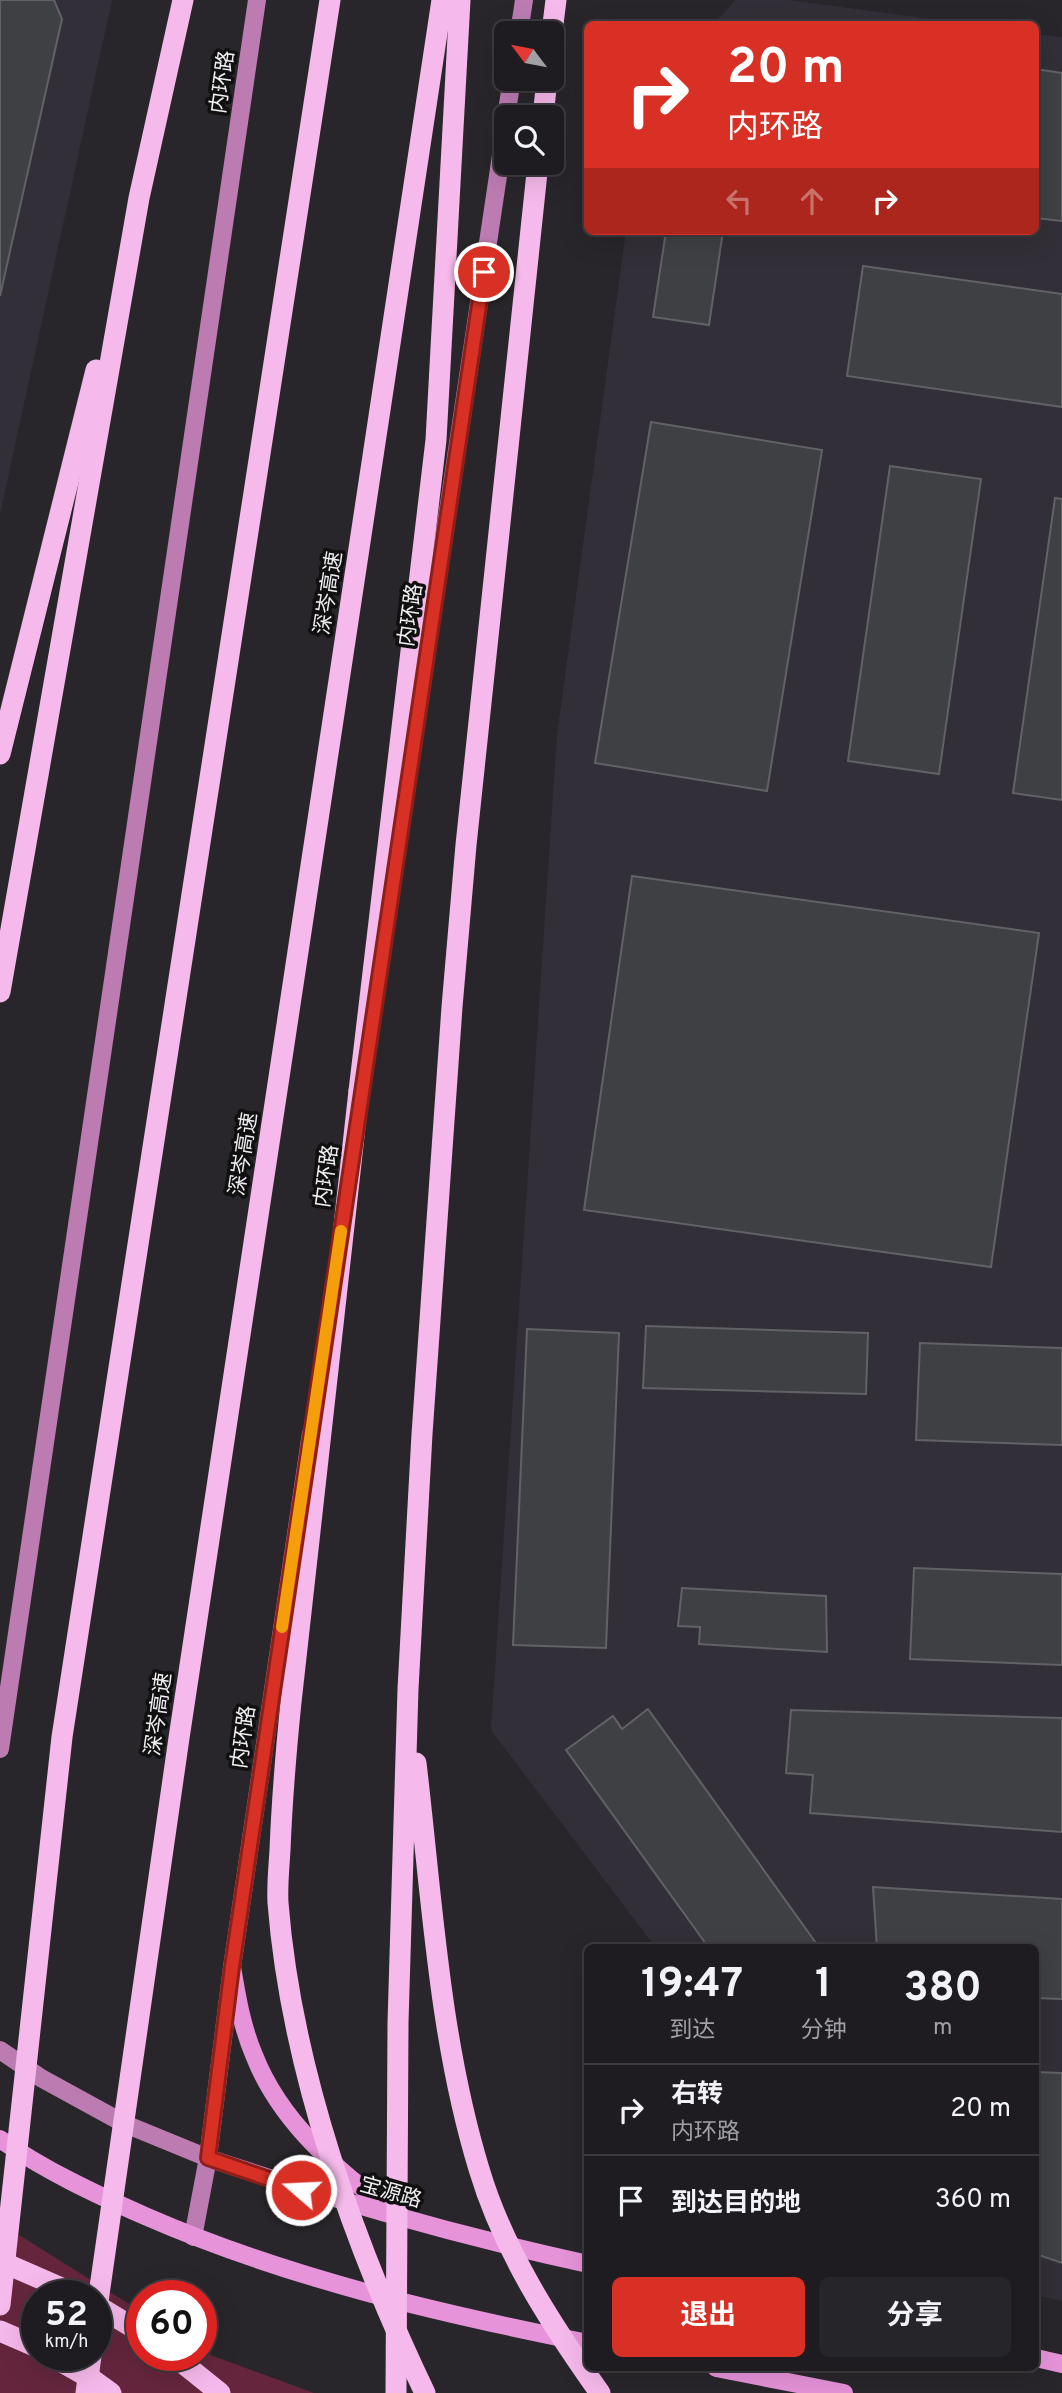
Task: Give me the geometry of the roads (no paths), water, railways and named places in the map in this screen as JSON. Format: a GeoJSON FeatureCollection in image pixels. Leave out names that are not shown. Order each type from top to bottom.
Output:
{"type":"FeatureCollection","features":[{"type":"Feature","properties":{"kind":"highway"},"geometry":{"type":"LineString","coordinates":[[0,754],[139,198],[183,0]]}},
{"type":"Feature","properties":{"kind":"highway"},"geometry":{"type":"LineString","coordinates":[[0,2305],[62,1737],[330,0]]}},
{"type":"Feature","properties":{"kind":"highway","name":"深岑高速"},"geometry":{"type":"LineString","coordinates":[[101,2280],[179,1738],[442,0]]}},
{"type":"Feature","properties":{"kind":"highway"},"geometry":{"type":"LineString","coordinates":[[425,2393],[357,2232],[317,2112],[290,1996],[278,1901],[282,1801],[291,1702],[436,440],[460,0]]}},
{"type":"Feature","properties":{"kind":"highway"},"geometry":{"type":"LineString","coordinates":[[553,21],[555,0]]}},
{"type":"Feature","properties":{"kind":"highway"},"geometry":{"type":"LineString","coordinates":[[396,2393],[398,2023],[408,1689],[423,1420],[466,845],[537,175]]}},
{"type":"Feature","properties":{"kind":"highway"},"geometry":{"type":"LineString","coordinates":[[0,992],[139,198]]}},
{"type":"Feature","properties":{"kind":"highway"},"geometry":{"type":"LineString","coordinates":[[408,1689],[443,1997],[458,2085],[479,2169],[501,2227],[534,2292],[584,2371]]}},
{"type":"Feature","properties":{"kind":"highway"},"geometry":{"type":"LineString","coordinates":[[0,2261],[43,2280]]}},
{"type":"Feature","properties":{"kind":"highway"},"geometry":{"type":"LineString","coordinates":[[0,2331],[21,2340]]}},
{"type":"Feature","properties":{"kind":"highway"},"geometry":{"type":"LineString","coordinates":[[77,2371],[111,2393]]}},
{"type":"Feature","properties":{"kind":"highway"},"geometry":{"type":"LineString","coordinates":[[86,2393],[89,2371]]}},
{"type":"Feature","properties":{"kind":"highway"},"geometry":{"type":"LineString","coordinates":[[193,2371],[220,2393]]}},
{"type":"Feature","properties":{"kind":"highway"},"geometry":{"type":"LineString","coordinates":[[584,2371],[600,2393]]}},
{"type":"Feature","properties":{"kind":"main road","name":"内环路"},"geometry":{"type":"LineString","coordinates":[[0,1749],[257,0]]}},
{"type":"Feature","properties":{"kind":"main road","name":"内环路"},"geometry":{"type":"LineString","coordinates":[[192,2237],[208,2158],[232,1967],[498,175]]}},
{"type":"Feature","properties":{"kind":"main road"},"geometry":{"type":"LineString","coordinates":[[0,1693],[12,1665]]}},
{"type":"Feature","properties":{"kind":"main road"},"geometry":{"type":"LineString","coordinates":[[232,1967],[240,2013],[254,2057],[276,2100],[347,2178],[403,2220]]}},
{"type":"Feature","properties":{"kind":"main road","name":"宝源路"},"geometry":{"type":"LineString","coordinates":[[0,2050],[41,2078],[125,2124],[208,2158],[301,2190],[403,2220],[584,2263]]}},
{"type":"Feature","properties":{"kind":"main road"},"geometry":{"type":"LineString","coordinates":[[0,2139],[24,2156],[114,2202],[192,2237],[301,2275],[511,2328],[584,2342]]}},
{"type":"Feature","properties":{"kind":"main road"},"geometry":{"type":"LineString","coordinates":[[1039,2359],[1062,2364]]}},
{"type":"Feature","properties":{"kind":"main road"},"geometry":{"type":"LineString","coordinates":[[731,2371],[844,2393]]}}]}
